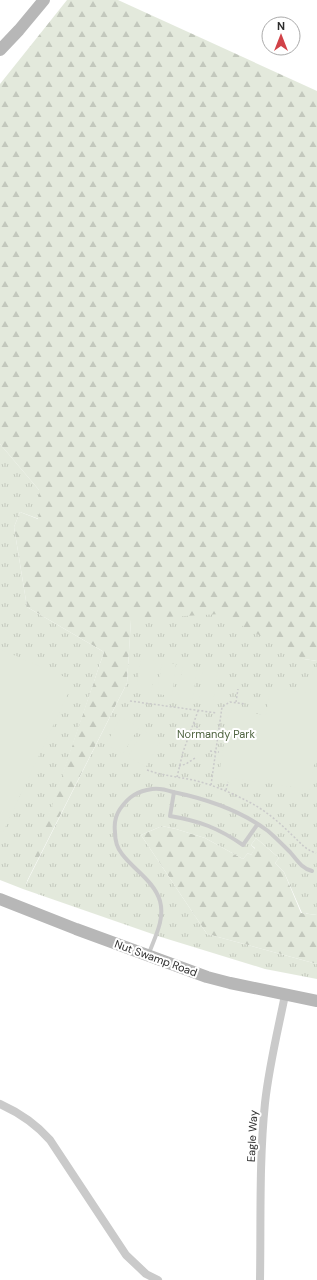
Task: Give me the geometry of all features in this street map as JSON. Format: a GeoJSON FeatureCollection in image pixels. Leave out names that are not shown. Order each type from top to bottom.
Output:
{"type":"FeatureCollection","features":[{"type":"Feature","properties":{"kind":"main road"},"geometry":{"type":"LineString","coordinates":[[0,50],[20,30],[44,0]]}},
{"type":"Feature","properties":{"kind":"main road","name":"Nut Swamp Road"},"geometry":{"type":"LineString","coordinates":[[0,899],[207,977],[317,1001]]}},
{"type":"Feature","properties":{"kind":"street","name":"Eagle Way"},"geometry":{"type":"LineString","coordinates":[[260,1280],[262,1132],[269,1076],[285,994]]}},
{"type":"Feature","properties":{"kind":"street"},"geometry":{"type":"LineString","coordinates":[[0,1104],[25,1117],[43,1132],[50,1140],[126,1255],[146,1274],[158,1280]]}},
{"type":"Feature","properties":{"kind":"lane"},"geometry":{"type":"LineString","coordinates":[[148,956],[160,925],[162,915],[160,903],[157,892],[121,854],[116,840],[114,827],[117,813],[127,800],[142,791],[156,788],[198,797],[225,807],[246,817],[268,831],[289,851],[301,866],[306,870],[312,871]]}},
{"type":"Feature","properties":{"kind":"lane"},"geometry":{"type":"LineString","coordinates":[[174,792],[170,816],[190,819],[208,825],[228,835],[243,845],[257,825]]}},
{"type":"Feature","properties":{"kind":"path"},"geometry":{"type":"LineString","coordinates":[[236,702],[238,688]]}},
{"type":"Feature","properties":{"kind":"path"},"geometry":{"type":"LineString","coordinates":[[130,701],[217,713]]}},
{"type":"Feature","properties":{"kind":"path"},"geometry":{"type":"LineString","coordinates":[[210,785],[222,708],[230,702],[245,704]]}},
{"type":"Feature","properties":{"kind":"path"},"geometry":{"type":"LineString","coordinates":[[177,777],[179,766],[198,710]]}},
{"type":"Feature","properties":{"kind":"path"},"geometry":{"type":"LineString","coordinates":[[194,723],[199,730],[202,740]]}},
{"type":"Feature","properties":{"kind":"path"},"geometry":{"type":"LineString","coordinates":[[210,751],[219,752]]}},
{"type":"Feature","properties":{"kind":"path"},"geometry":{"type":"LineString","coordinates":[[179,766],[186,764],[194,758]]}},
{"type":"Feature","properties":{"kind":"path"},"geometry":{"type":"LineString","coordinates":[[147,770],[226,790],[253,804],[293,835],[308,850],[316,853]]}},
{"type":"Feature","properties":{"kind":"path"},"geometry":{"type":"LineString","coordinates":[[226,790],[228,782]]}},
{"type":"Feature","properties":{"kind":"green space"},"geometry":{"type":"Polygon","coordinates":[[[67,0],[118,0],[317,91],[317,661],[131,620],[127,683],[23,889],[104,652],[27,607],[14,527],[20,512],[38,519],[39,490],[0,444],[0,84],[67,0]]]}},
{"type":"Feature","properties":{"kind":"green space","name":"Normandy Park"},"geometry":{"type":"Polygon","coordinates":[[[0,444],[39,490],[39,519],[20,512],[14,527],[27,607],[104,652],[25,886],[127,683],[131,619],[220,614],[304,659],[317,661],[317,915],[302,913],[284,872],[275,863],[279,858],[256,838],[251,845],[255,849],[251,855],[248,853],[243,859],[205,838],[176,829],[162,826],[141,835],[207,934],[317,964],[317,979],[265,969],[161,937],[0,880],[0,444]]]}},
{"type":"Feature","properties":{"kind":"green space"},"geometry":{"type":"Polygon","coordinates":[[[0,649],[74,681],[3,832],[0,831],[0,649]]]}},
{"type":"Feature","properties":{"kind":"green space"},"geometry":{"type":"Polygon","coordinates":[[[141,659],[156,661],[151,693],[136,691],[141,659]]]}},
{"type":"Feature","properties":{"kind":"green space"},"geometry":{"type":"Polygon","coordinates":[[[162,662],[176,664],[172,696],[157,694],[162,662]]]}},
{"type":"Feature","properties":{"kind":"green space"},"geometry":{"type":"Polygon","coordinates":[[[183,665],[197,667],[193,699],[178,697],[183,665]]]}},
{"type":"Feature","properties":{"kind":"green space"},"geometry":{"type":"Polygon","coordinates":[[[203,668],[218,670],[213,702],[199,700],[203,668]]]}},
{"type":"Feature","properties":{"kind":"green space"},"geometry":{"type":"Polygon","coordinates":[[[313,671],[317,672],[317,748],[310,790],[267,783],[268,777],[262,780],[262,782],[257,783],[219,776],[229,710],[266,715],[270,690],[273,688],[310,693],[313,671]]]}},
{"type":"Feature","properties":{"kind":"green space"},"geometry":{"type":"Polygon","coordinates":[[[121,717],[139,727],[123,754],[106,744],[121,717]]]}},
{"type":"Feature","properties":{"kind":"green space"},"geometry":{"type":"Polygon","coordinates":[[[143,730],[161,740],[146,767],[128,757],[143,730]]]}},
{"type":"Feature","properties":{"kind":"green space"},"geometry":{"type":"Polygon","coordinates":[[[162,826],[205,838],[243,859],[248,853],[251,855],[255,848],[251,845],[256,838],[279,858],[275,863],[284,872],[301,913],[317,915],[317,964],[207,934],[141,835],[162,826]]]}}]}
